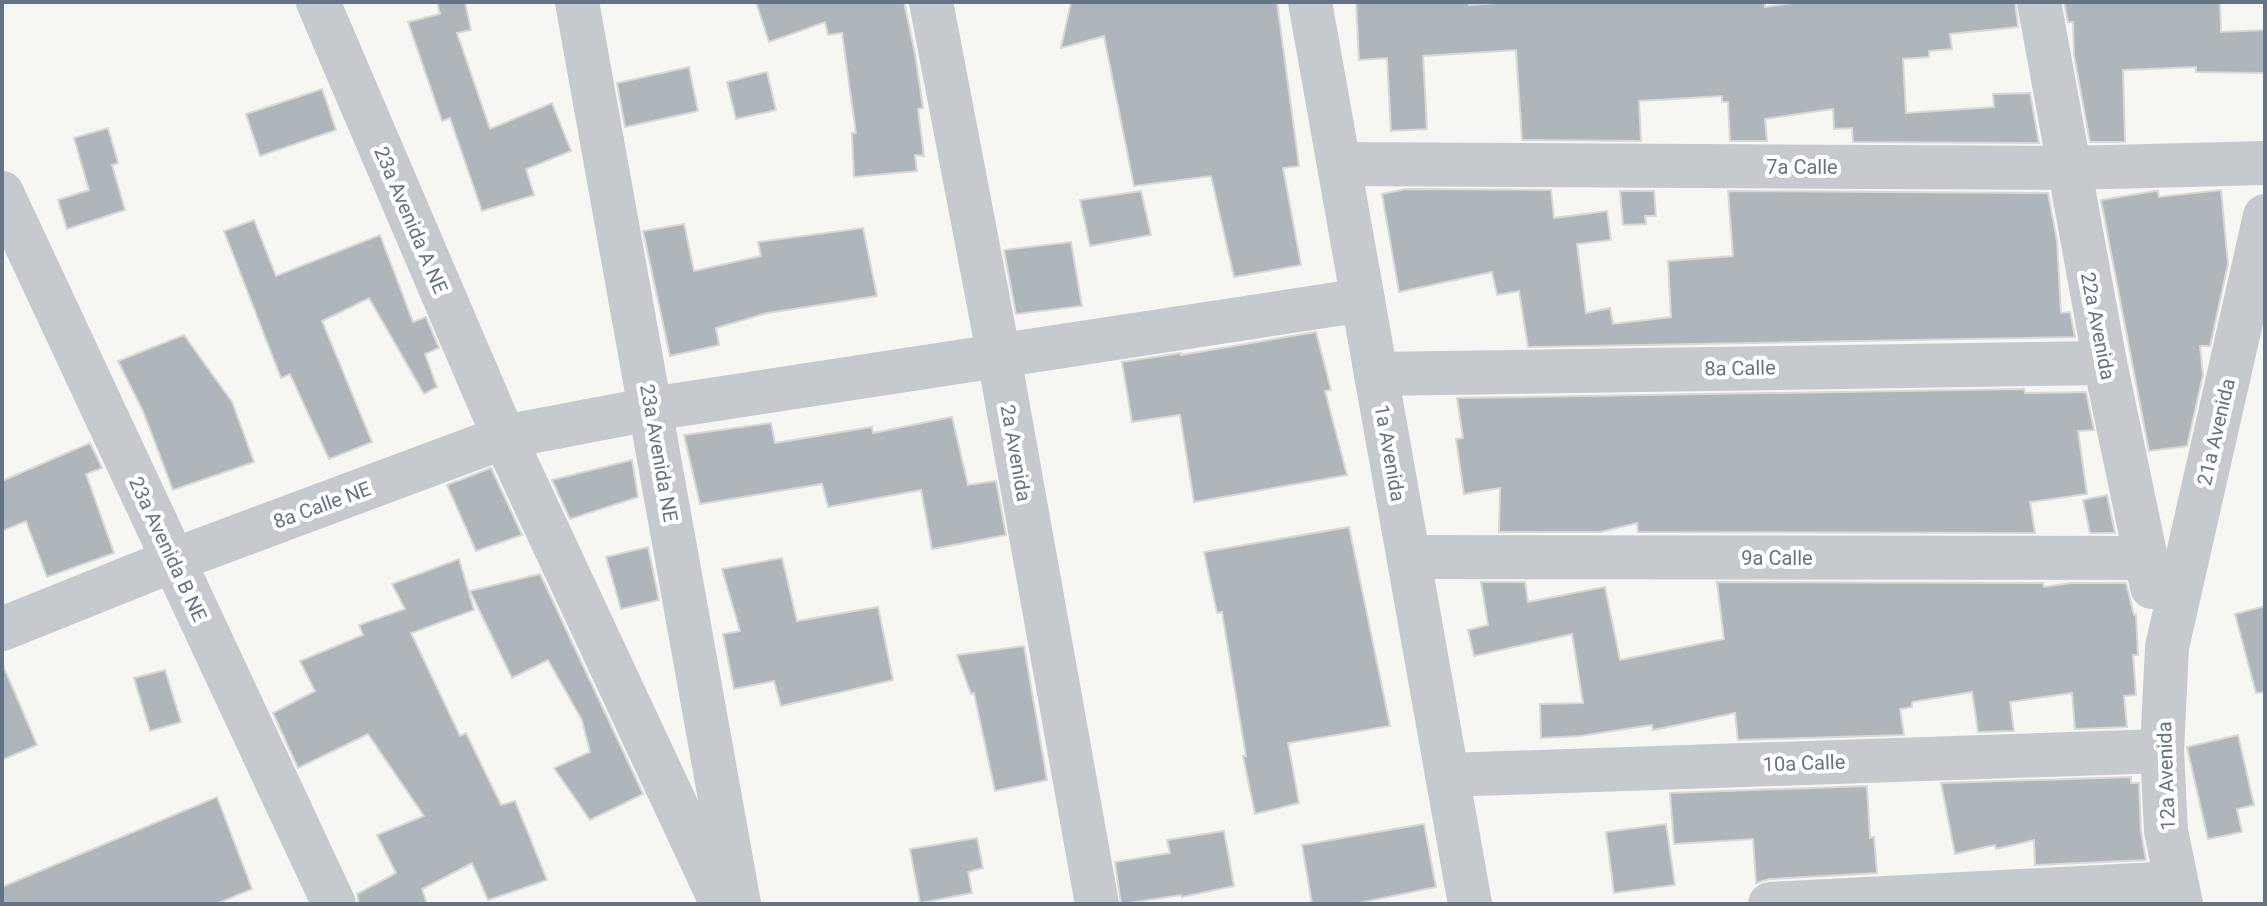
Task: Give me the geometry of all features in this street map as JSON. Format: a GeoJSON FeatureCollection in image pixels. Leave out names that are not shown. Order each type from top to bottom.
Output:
{"type":"FeatureCollection","features":[{"type":"Feature","properties":{"kind":"street","name":"23a Avenida A NE"},"geometry":{"type":"LineString","coordinates":[[318,2],[504,437],[722,904]]}},
{"type":"Feature","properties":{"kind":"street","name":"23a Avenida NE"},"geometry":{"type":"LineString","coordinates":[[577,2],[739,904]]}},
{"type":"Feature","properties":{"kind":"street","name":"2a Avenida"},"geometry":{"type":"LineString","coordinates":[[931,2],[999,357],[1097,904]]}},
{"type":"Feature","properties":{"kind":"street","name":"1a Avenida"},"geometry":{"type":"LineString","coordinates":[[1310,2],[1470,904]]}},
{"type":"Feature","properties":{"kind":"street","name":"22a Avenida"},"geometry":{"type":"LineString","coordinates":[[2039,2],[2105,363],[2145,558],[2167,647]]}},
{"type":"Feature","properties":{"kind":"street","name":"7a Calle"},"geometry":{"type":"LineString","coordinates":[[1339,164],[2069,168],[2265,163]]}},
{"type":"Feature","properties":{"kind":"street","name":"23a Avenida B NE"},"geometry":{"type":"LineString","coordinates":[[2,193],[334,904]]}},
{"type":"Feature","properties":{"kind":"street","name":"21a Avenida"},"geometry":{"type":"LineString","coordinates":[[2167,647],[2265,216]]}},
{"type":"Feature","properties":{"kind":"street","name":"8a Calle NE"},"geometry":{"type":"LineString","coordinates":[[2,629],[174,560],[504,437],[651,409],[1363,300]]}},
{"type":"Feature","properties":{"kind":"street","name":"8a Calle"},"geometry":{"type":"LineString","coordinates":[[1376,374],[2105,363]]}},
{"type":"Feature","properties":{"kind":"street","name":"9a Calle"},"geometry":{"type":"LineString","coordinates":[[1409,557],[2145,558]]}},
{"type":"Feature","properties":{"kind":"street","name":"12a Avenida"},"geometry":{"type":"LineString","coordinates":[[2167,647],[2162,751],[2166,831],[2178,893]]}},
{"type":"Feature","properties":{"kind":"street","name":"10a Calle"},"geometry":{"type":"LineString","coordinates":[[1447,775],[2162,751]]}},
{"type":"Feature","properties":{"kind":"street"},"geometry":{"type":"LineString","coordinates":[[1770,904],[2178,893]]}},
{"type":"Feature","properties":{"kind":"building"},"geometry":{"type":"Polygon","coordinates":[[[437,2],[465,2],[471,30],[457,33],[490,129],[552,103],[571,151],[526,169],[534,195],[482,211],[450,118],[442,121],[408,22],[440,14],[437,2]]]}},
{"type":"Feature","properties":{"kind":"building"},"geometry":{"type":"Polygon","coordinates":[[[756,2],[904,2],[923,108],[918,109],[924,156],[915,155],[917,171],[854,177],[852,133],[856,133],[842,33],[828,35],[825,22],[769,42],[756,2]]]}},
{"type":"Feature","properties":{"kind":"building"},"geometry":{"type":"Polygon","coordinates":[[[1071,2],[1277,2],[1299,166],[1283,168],[1301,265],[1234,277],[1211,176],[1134,186],[1104,36],[1061,48],[1071,2]]]}},
{"type":"Feature","properties":{"kind":"building"},"geometry":{"type":"Polygon","coordinates":[[[1356,2],[1469,2],[1469,5],[1510,2],[1765,2],[1765,7],[1799,2],[2015,2],[2018,27],[1950,34],[1952,49],[1929,51],[1929,57],[1903,59],[1906,113],[1994,107],[1993,94],[2030,93],[2039,143],[1853,142],[1852,128],[1834,129],[1833,109],[1765,119],[1767,141],[1730,141],[1728,102],[1722,102],[1722,96],[1639,101],[1641,141],[1522,140],[1516,50],[1423,56],[1427,129],[1391,131],[1387,58],[1359,60],[1356,2]]]}},
{"type":"Feature","properties":{"kind":"building"},"geometry":{"type":"Polygon","coordinates":[[[2064,2],[2220,2],[2221,32],[2265,30],[2265,73],[2196,72],[2196,67],[2123,70],[2125,142],[2090,142],[2074,55],[2073,22],[2068,22],[2064,2]]]}},
{"type":"Feature","properties":{"kind":"building"},"geometry":{"type":"Polygon","coordinates":[[[689,67],[698,111],[625,127],[617,83],[689,67]]]}},
{"type":"Feature","properties":{"kind":"building"},"geometry":{"type":"Polygon","coordinates":[[[767,72],[776,110],[736,119],[727,82],[767,72]]]}},
{"type":"Feature","properties":{"kind":"building"},"geometry":{"type":"Polygon","coordinates":[[[322,89],[336,130],[260,156],[246,114],[322,89]]]}},
{"type":"Feature","properties":{"kind":"building"},"geometry":{"type":"Polygon","coordinates":[[[108,128],[118,163],[112,165],[125,210],[67,229],[58,200],[89,190],[74,138],[108,128]]]}},
{"type":"Feature","properties":{"kind":"building"},"geometry":{"type":"Polygon","coordinates":[[[1406,189],[1551,190],[1554,218],[1607,211],[1611,240],[1577,244],[1586,313],[1610,308],[1613,324],[1671,317],[1668,261],[1733,256],[1728,191],[2048,193],[2057,241],[2061,313],[2070,312],[2075,337],[1528,347],[1519,291],[1497,295],[1492,272],[1399,292],[1382,194],[1406,189]]]}},
{"type":"Feature","properties":{"kind":"building"},"geometry":{"type":"Polygon","coordinates":[[[2221,190],[2228,264],[2210,346],[2200,346],[2203,375],[2187,446],[2149,451],[2101,200],[2155,191],[2158,191],[2159,197],[2221,190]]]}},
{"type":"Feature","properties":{"kind":"building"},"geometry":{"type":"Polygon","coordinates":[[[1141,191],[1151,235],[1090,246],[1080,200],[1141,191]]]}},
{"type":"Feature","properties":{"kind":"building"},"geometry":{"type":"Polygon","coordinates":[[[1620,191],[1654,191],[1656,216],[1645,216],[1646,224],[1623,225],[1620,191]]]}},
{"type":"Feature","properties":{"kind":"building"},"geometry":{"type":"Polygon","coordinates":[[[254,220],[276,276],[380,235],[413,322],[426,317],[439,348],[425,354],[437,387],[424,394],[369,298],[322,321],[372,442],[329,459],[290,374],[281,378],[224,231],[254,220]]]}},
{"type":"Feature","properties":{"kind":"building"},"geometry":{"type":"Polygon","coordinates":[[[684,224],[694,271],[761,256],[758,242],[863,228],[877,296],[767,313],[716,328],[719,345],[670,356],[643,231],[684,224]]]}},
{"type":"Feature","properties":{"kind":"building"},"geometry":{"type":"Polygon","coordinates":[[[1071,242],[1082,306],[1016,314],[1004,250],[1071,242]]]}},
{"type":"Feature","properties":{"kind":"building"},"geometry":{"type":"Polygon","coordinates":[[[1316,332],[1331,390],[1325,391],[1347,475],[1194,502],[1180,415],[1132,422],[1122,362],[1316,332]]]}},
{"type":"Feature","properties":{"kind":"building"},"geometry":{"type":"Polygon","coordinates":[[[184,335],[232,402],[254,462],[173,490],[143,411],[118,361],[184,335]]]}},
{"type":"Feature","properties":{"kind":"building"},"geometry":{"type":"Polygon","coordinates":[[[2024,389],[2025,393],[2086,392],[2094,430],[2078,431],[2087,494],[2030,502],[2035,533],[1638,532],[1637,523],[1600,532],[1499,532],[1500,488],[1464,494],[1456,439],[1463,438],[1457,398],[2024,389]]]}},
{"type":"Feature","properties":{"kind":"building"},"geometry":{"type":"Polygon","coordinates":[[[952,417],[968,485],[996,481],[1006,535],[932,549],[921,490],[828,507],[822,484],[700,504],[684,435],[771,423],[775,443],[872,427],[873,433],[952,417]]]}},
{"type":"Feature","properties":{"kind":"building"},"geometry":{"type":"Polygon","coordinates":[[[90,443],[102,468],[86,474],[114,553],[47,577],[26,521],[2,531],[2,481],[90,443]]]}},
{"type":"Feature","properties":{"kind":"building"},"geometry":{"type":"Polygon","coordinates":[[[632,460],[638,497],[570,519],[552,480],[632,460]]]}},
{"type":"Feature","properties":{"kind":"building"},"geometry":{"type":"Polygon","coordinates":[[[491,468],[522,535],[476,551],[447,485],[491,468]]]}},
{"type":"Feature","properties":{"kind":"building"},"geometry":{"type":"Polygon","coordinates":[[[2107,495],[2115,533],[2090,533],[2083,500],[2107,495]]]}},
{"type":"Feature","properties":{"kind":"building"},"geometry":{"type":"Polygon","coordinates":[[[1349,527],[1390,726],[1288,743],[1299,803],[1255,814],[1243,756],[1246,756],[1222,612],[1217,613],[1204,552],[1349,527]]]}},
{"type":"Feature","properties":{"kind":"building"},"geometry":{"type":"Polygon","coordinates":[[[648,547],[659,600],[621,609],[606,557],[648,547]]]}},
{"type":"Feature","properties":{"kind":"building"},"geometry":{"type":"Polygon","coordinates":[[[782,558],[797,621],[878,607],[893,680],[781,706],[774,681],[734,689],[723,634],[740,631],[722,569],[782,558]]]}},
{"type":"Feature","properties":{"kind":"building"},"geometry":{"type":"Polygon","coordinates":[[[459,559],[474,610],[411,633],[460,736],[466,733],[501,805],[515,801],[547,880],[488,900],[472,863],[422,889],[427,904],[359,904],[357,894],[396,873],[377,835],[424,816],[368,734],[298,768],[273,713],[315,691],[300,661],[363,635],[359,625],[405,609],[392,584],[459,559]]]}},
{"type":"Feature","properties":{"kind":"building"},"geometry":{"type":"Polygon","coordinates":[[[540,574],[643,794],[590,820],[554,768],[590,752],[582,720],[548,660],[512,678],[470,591],[540,574]]]}},
{"type":"Feature","properties":{"kind":"building"},"geometry":{"type":"Polygon","coordinates":[[[1481,582],[1525,582],[1528,602],[1605,587],[1620,660],[1724,639],[1717,582],[2043,583],[2044,587],[2071,583],[2126,583],[2136,614],[2138,655],[2133,655],[2136,695],[2124,696],[2127,727],[2075,729],[2072,693],[2010,702],[2014,731],[1978,732],[1972,692],[1912,702],[1912,707],[1900,709],[1904,735],[1738,740],[1735,713],[1653,730],[1652,725],[1580,736],[1541,738],[1540,704],[1583,703],[1572,634],[1474,656],[1468,630],[1488,625],[1481,582]]]}},
{"type":"Feature","properties":{"kind":"building"},"geometry":{"type":"Polygon","coordinates":[[[2265,606],[2265,692],[2256,693],[2235,614],[2265,606]]]}},
{"type":"Feature","properties":{"kind":"building"},"geometry":{"type":"Polygon","coordinates":[[[1024,646],[1047,780],[995,791],[974,693],[971,694],[957,655],[1024,646]]]}},
{"type":"Feature","properties":{"kind":"building"},"geometry":{"type":"Polygon","coordinates":[[[2,663],[37,745],[2,760],[2,663]]]}},
{"type":"Feature","properties":{"kind":"building"},"geometry":{"type":"Polygon","coordinates":[[[165,670],[181,722],[150,731],[134,678],[165,670]]]}},
{"type":"Feature","properties":{"kind":"building"},"geometry":{"type":"Polygon","coordinates":[[[2238,735],[2254,805],[2237,809],[2242,832],[2208,839],[2187,747],[2238,735]]]}},
{"type":"Feature","properties":{"kind":"building"},"geometry":{"type":"Polygon","coordinates":[[[2131,777],[2131,783],[2139,783],[2141,832],[2146,860],[2035,865],[2034,840],[1955,854],[1941,783],[2131,777]]]}},
{"type":"Feature","properties":{"kind":"building"},"geometry":{"type":"Polygon","coordinates":[[[1867,786],[1870,838],[1874,837],[1877,873],[1769,879],[1756,883],[1753,839],[1674,844],[1670,793],[1867,786]]]}},
{"type":"Feature","properties":{"kind":"building"},"geometry":{"type":"Polygon","coordinates":[[[217,797],[252,889],[216,904],[2,904],[2,887],[217,797]]]}},
{"type":"Feature","properties":{"kind":"building"},"geometry":{"type":"Polygon","coordinates":[[[1424,824],[1436,887],[1354,904],[1312,904],[1302,845],[1424,824]]]}},
{"type":"Feature","properties":{"kind":"building"},"geometry":{"type":"Polygon","coordinates":[[[1666,824],[1675,885],[1614,893],[1606,832],[1666,824]]]}},
{"type":"Feature","properties":{"kind":"building"},"geometry":{"type":"Polygon","coordinates":[[[1224,831],[1234,886],[1182,897],[1121,904],[1115,862],[1170,853],[1167,840],[1224,831]]]}},
{"type":"Feature","properties":{"kind":"building"},"geometry":{"type":"Polygon","coordinates":[[[977,838],[983,868],[968,872],[972,893],[920,903],[910,849],[977,838]]]}}]}
